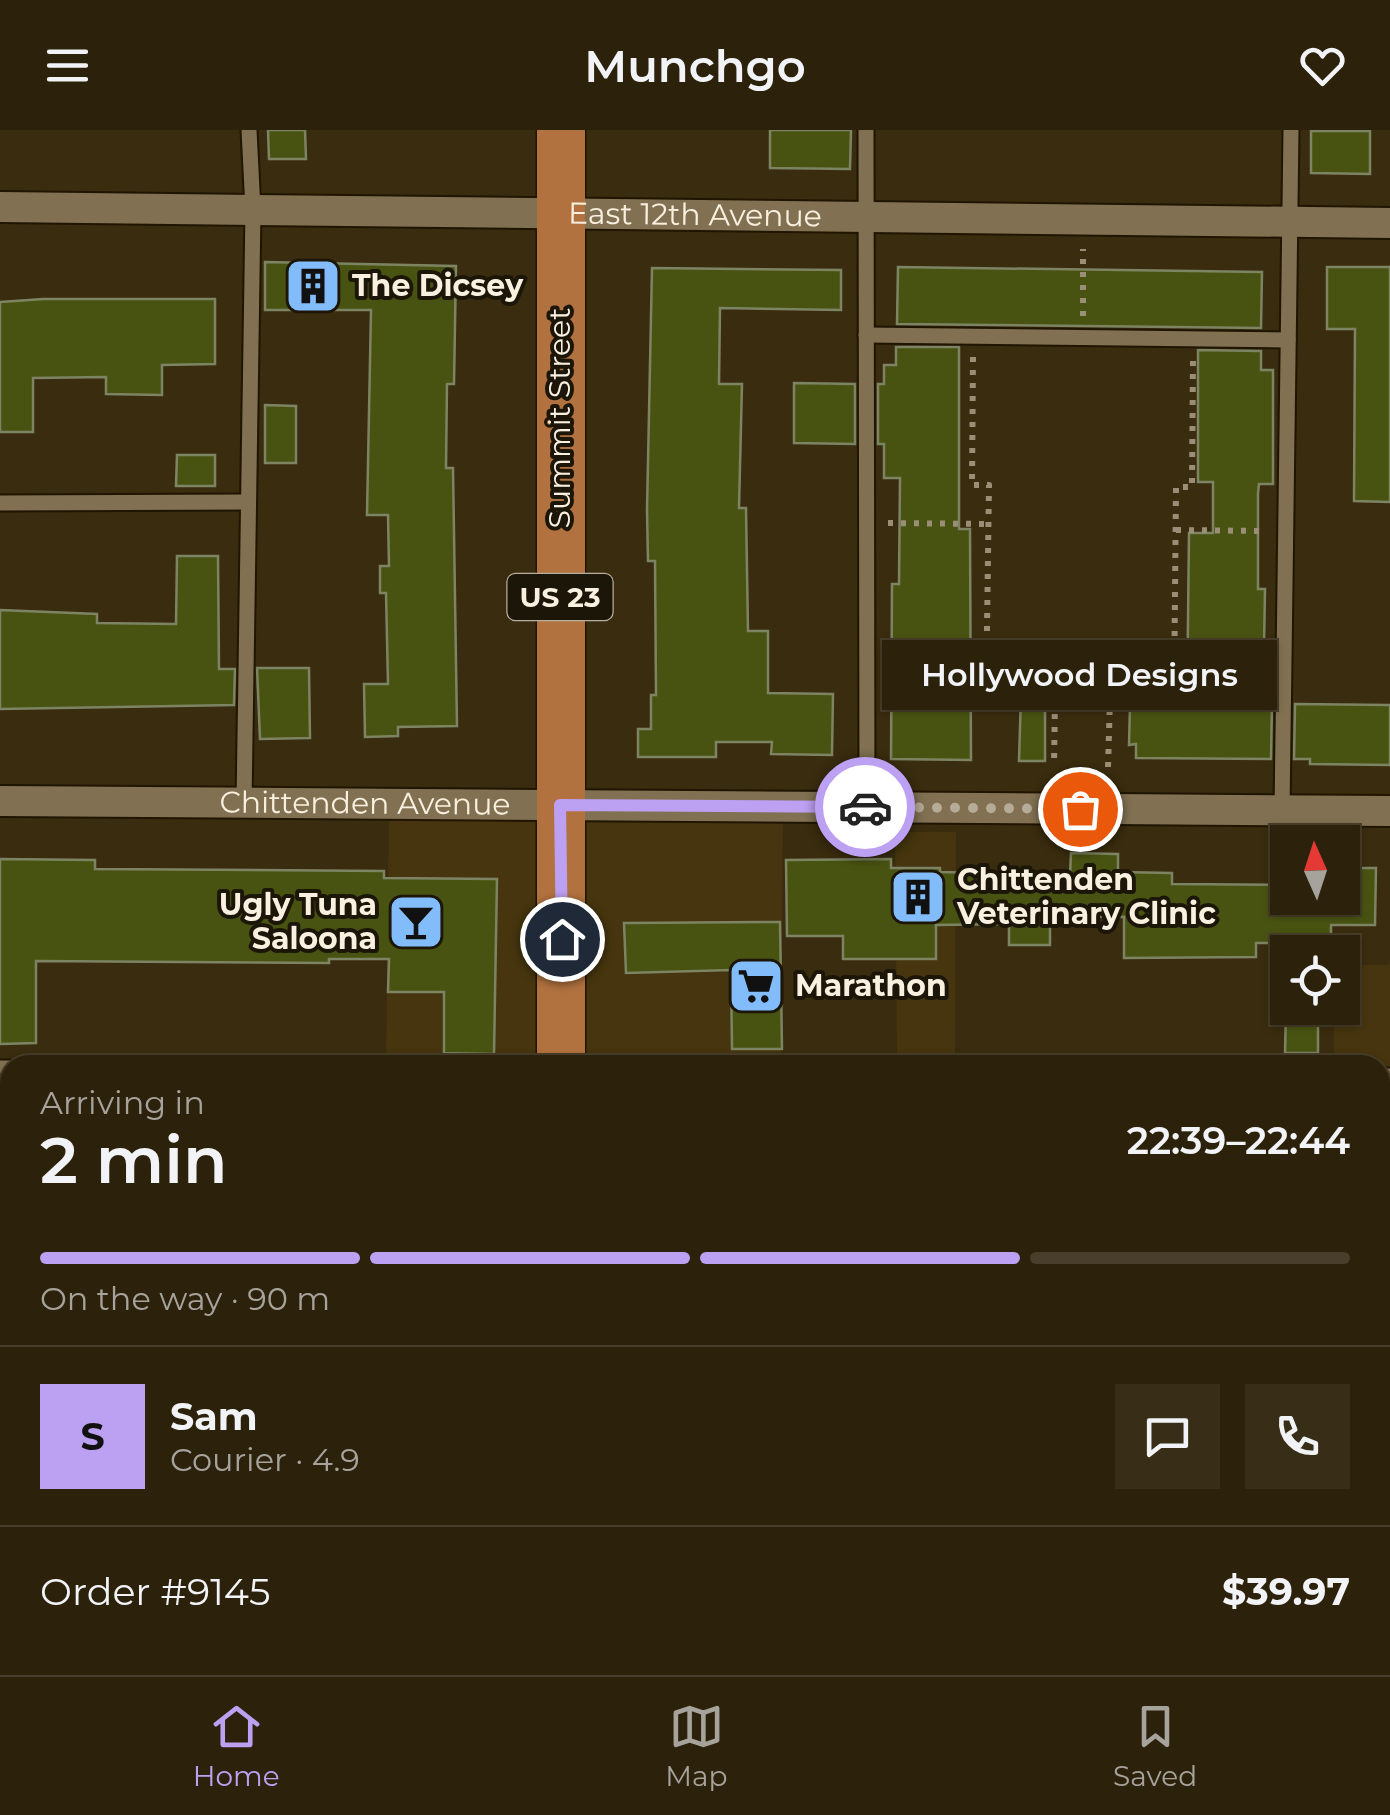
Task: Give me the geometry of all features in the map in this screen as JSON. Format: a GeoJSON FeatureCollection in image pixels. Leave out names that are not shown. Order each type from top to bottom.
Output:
{"type":"FeatureCollection","features":[{"type":"Feature","properties":{"kind":"main road","name":"Summit Street"},"geometry":{"type":"LineString","coordinates":[[561,130],[562,1055]]}},
{"type":"Feature","properties":{"kind":"street","name":"East 12th Avenue"},"geometry":{"type":"LineString","coordinates":[[0,208],[1390,222]]}},
{"type":"Feature","properties":{"kind":"street","name":"Chittenden Avenue"},"geometry":{"type":"LineString","coordinates":[[0,801],[1390,811]]}},
{"type":"Feature","properties":{"kind":"lane"},"geometry":{"type":"LineString","coordinates":[[244,803],[254,210],[249,130]]}},
{"type":"Feature","properties":{"kind":"lane"},"geometry":{"type":"LineString","coordinates":[[866,130],[866,807]]}},
{"type":"Feature","properties":{"kind":"lane"},"geometry":{"type":"LineString","coordinates":[[1282,811],[1291,130]]}},
{"type":"Feature","properties":{"kind":"lane"},"geometry":{"type":"LineString","coordinates":[[866,335],[1288,340]]}},
{"type":"Feature","properties":{"kind":"lane"},"geometry":{"type":"LineString","coordinates":[[0,503],[247,502]]}},
{"type":"Feature","properties":{"kind":"path"},"geometry":{"type":"LineString","coordinates":[[1082,338],[1083,245]]}},
{"type":"Feature","properties":{"kind":"path"},"geometry":{"type":"LineString","coordinates":[[974,336],[972,485],[989,486],[986,700],[1055,700],[1054,766]]}},
{"type":"Feature","properties":{"kind":"path"},"geometry":{"type":"LineString","coordinates":[[1108,766],[1110,699],[1174,699],[1176,488],[1192,487],[1193,338]]}},
{"type":"Feature","properties":{"kind":"path"},"geometry":{"type":"LineString","coordinates":[[866,523],[988,524]]}},
{"type":"Feature","properties":{"kind":"path"},"geometry":{"type":"LineString","coordinates":[[1176,530],[1286,531]]}},
{"type":"Feature","properties":{"kind":"shaded area"},"geometry":{"type":"Polygon","coordinates":[[[783,793],[781,1055],[386,1055],[389,804],[783,793]]]}},
{"type":"Feature","properties":{"kind":"shaded area"},"geometry":{"type":"Polygon","coordinates":[[[895,832],[956,832],[955,1055],[897,1055],[895,832]]]}},
{"type":"Feature","properties":{"kind":"shaded area"},"geometry":{"type":"Polygon","coordinates":[[[1390,956],[1390,1055],[1334,1055],[1334,1025],[1360,1025],[1360,965],[1389,965],[1390,956]]]}},
{"type":"Feature","properties":{"kind":"building"},"geometry":{"type":"Polygon","coordinates":[[[268,130],[305,130],[306,159],[269,159],[268,130]]]}},
{"type":"Feature","properties":{"kind":"building"},"geometry":{"type":"Polygon","coordinates":[[[770,130],[851,130],[850,169],[770,168],[770,130]]]}},
{"type":"Feature","properties":{"kind":"building"},"geometry":{"type":"Polygon","coordinates":[[[1311,131],[1370,131],[1370,174],[1311,173],[1311,131]]]}},
{"type":"Feature","properties":{"kind":"building"},"geometry":{"type":"Polygon","coordinates":[[[265,262],[456,266],[454,384],[447,384],[446,468],[453,468],[457,726],[398,727],[398,736],[365,737],[364,684],[388,684],[386,593],[380,593],[380,566],[389,566],[388,515],[367,515],[371,310],[265,310],[265,262]]]}},
{"type":"Feature","properties":{"kind":"building"},"geometry":{"type":"Polygon","coordinates":[[[898,267],[1262,272],[1261,328],[897,324],[898,267]]]}},
{"type":"Feature","properties":{"kind":"building"},"geometry":{"type":"Polygon","coordinates":[[[1327,267],[1390,267],[1390,502],[1354,501],[1355,329],[1327,329],[1327,267]]]}},
{"type":"Feature","properties":{"kind":"building"},"geometry":{"type":"Polygon","coordinates":[[[652,268],[841,270],[841,310],[720,308],[719,384],[742,384],[739,508],[746,508],[748,631],[768,631],[768,693],[833,694],[832,755],[771,754],[772,742],[716,742],[716,757],[638,757],[638,729],[651,729],[651,695],[656,695],[655,561],[648,561],[647,510],[652,268]]]}},
{"type":"Feature","properties":{"kind":"building"},"geometry":{"type":"Polygon","coordinates":[[[215,299],[215,364],[162,365],[162,395],[106,394],[106,377],[33,378],[33,432],[0,432],[0,302],[215,299]]]}},
{"type":"Feature","properties":{"kind":"building"},"geometry":{"type":"Polygon","coordinates":[[[896,347],[959,347],[959,529],[970,529],[971,760],[891,759],[892,584],[899,584],[900,478],[884,478],[884,444],[878,444],[878,384],[884,384],[884,365],[896,365],[896,347]]]}},
{"type":"Feature","properties":{"kind":"building"},"geometry":{"type":"Polygon","coordinates":[[[1198,350],[1261,351],[1261,370],[1273,370],[1273,484],[1259,484],[1258,493],[1258,589],[1265,589],[1263,703],[1272,703],[1271,759],[1136,758],[1136,744],[1129,745],[1130,705],[1187,706],[1189,533],[1213,533],[1213,482],[1198,482],[1198,350]]]}},
{"type":"Feature","properties":{"kind":"building"},"geometry":{"type":"Polygon","coordinates":[[[794,383],[855,384],[855,444],[794,443],[794,383]]]}},
{"type":"Feature","properties":{"kind":"building"},"geometry":{"type":"Polygon","coordinates":[[[265,405],[296,406],[296,463],[265,463],[265,405]]]}},
{"type":"Feature","properties":{"kind":"building"},"geometry":{"type":"Polygon","coordinates":[[[177,455],[215,455],[215,486],[176,486],[177,455]]]}},
{"type":"Feature","properties":{"kind":"building"},"geometry":{"type":"Polygon","coordinates":[[[177,556],[218,556],[219,669],[235,669],[234,705],[0,709],[0,610],[97,614],[97,623],[176,624],[177,556]]]}},
{"type":"Feature","properties":{"kind":"building"},"geometry":{"type":"Polygon","coordinates":[[[1022,660],[1045,660],[1045,761],[1019,761],[1022,660]]]}},
{"type":"Feature","properties":{"kind":"building"},"geometry":{"type":"Polygon","coordinates":[[[257,668],[309,668],[310,738],[260,739],[257,668]]]}},
{"type":"Feature","properties":{"kind":"building"},"geometry":{"type":"Polygon","coordinates":[[[1295,704],[1390,705],[1390,765],[1310,764],[1310,759],[1294,759],[1295,704]]]}},
{"type":"Feature","properties":{"kind":"building"},"geometry":{"type":"Polygon","coordinates":[[[1071,853],[1118,854],[1118,872],[1172,873],[1172,884],[1270,885],[1270,915],[1360,915],[1360,868],[1376,868],[1375,925],[1331,925],[1331,935],[1270,935],[1270,943],[1256,943],[1256,957],[1124,958],[1124,917],[1050,916],[1050,945],[1009,945],[1009,924],[936,925],[936,959],[843,959],[843,936],[787,936],[786,860],[891,859],[891,868],[1070,875],[1071,853]]]}},
{"type":"Feature","properties":{"kind":"building"},"geometry":{"type":"Polygon","coordinates":[[[0,859],[95,860],[95,869],[384,871],[384,878],[497,879],[494,1054],[444,1053],[444,992],[388,992],[389,959],[329,959],[329,963],[36,961],[36,1043],[0,1044],[0,859]]]}},
{"type":"Feature","properties":{"kind":"building"},"geometry":{"type":"Polygon","coordinates":[[[780,922],[782,1049],[732,1049],[731,970],[626,973],[624,923],[780,922]]]}},
{"type":"Feature","properties":{"kind":"building"},"geometry":{"type":"Polygon","coordinates":[[[1286,1025],[1318,1025],[1318,1053],[1285,1053],[1286,1025]]]}},
{"type":"Feature","properties":{"kind":"way so far"},"geometry":{"type":"LineString","coordinates":[[865,807],[1080,809]]}},
{"type":"Feature","properties":{"kind":"place","name":"The Dicsey"},"geometry":{"type":"Point","coordinates":[313,286]}},
{"type":"Feature","properties":{"kind":"place","name":"Hollywood Designs"},"geometry":{"type":"Point","coordinates":[1080,809]}},
{"type":"Feature","properties":{"kind":"place","name":"Chittenden Veterinary Clinic"},"geometry":{"type":"Point","coordinates":[918,897]}},
{"type":"Feature","properties":{"kind":"place","name":"Ugly Tuna Saloona"},"geometry":{"type":"Point","coordinates":[416,922]}},
{"type":"Feature","properties":{"kind":"place","name":"Marathon"},"geometry":{"type":"Point","coordinates":[756,986]}},
{"type":"Feature","properties":{"kind":"route"},"geometry":{"type":"LineString","coordinates":[[562,939],[560,805],[865,807]]}}]}
